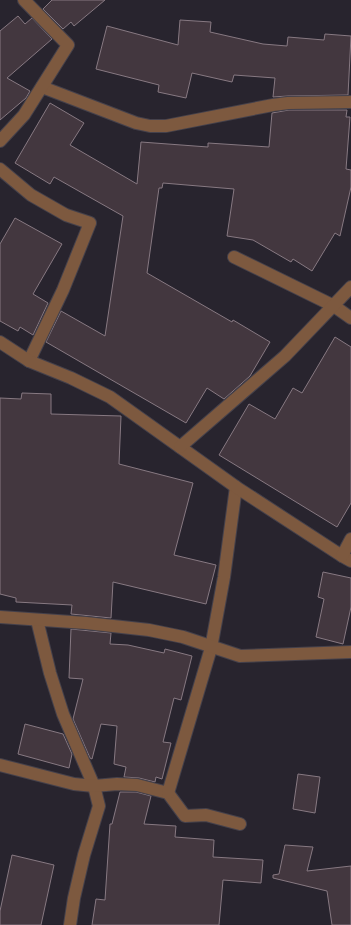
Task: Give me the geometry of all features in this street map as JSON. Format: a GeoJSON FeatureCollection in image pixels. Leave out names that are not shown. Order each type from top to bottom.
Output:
{"type":"FeatureCollection","features":[{"type":"Feature","properties":{"kind":"street"},"geometry":{"type":"LineString","coordinates":[[0,141],[24,116],[68,45],[24,0]]}},
{"type":"Feature","properties":{"kind":"street"},"geometry":{"type":"LineString","coordinates":[[42,86],[136,123],[150,126],[166,126],[288,103],[351,102]]}},
{"type":"Feature","properties":{"kind":"street"},"geometry":{"type":"LineString","coordinates":[[0,169],[31,195],[66,214],[90,223],[63,290],[29,361]]}},
{"type":"Feature","properties":{"kind":"street"},"geometry":{"type":"LineString","coordinates":[[234,257],[334,306],[351,318]]}},
{"type":"Feature","properties":{"kind":"street"},"geometry":{"type":"LineString","coordinates":[[180,447],[285,356],[351,287]]}},
{"type":"Feature","properties":{"kind":"street"},"geometry":{"type":"LineString","coordinates":[[0,342],[29,361],[71,378],[110,397],[236,487],[346,558],[351,539]]}},
{"type":"Feature","properties":{"kind":"street"},"geometry":{"type":"LineString","coordinates":[[168,793],[211,648],[224,577],[236,487]]}},
{"type":"Feature","properties":{"kind":"street"},"geometry":{"type":"LineString","coordinates":[[0,617],[149,630],[183,637],[211,648],[240,656],[351,652]]}},
{"type":"Feature","properties":{"kind":"street"},"geometry":{"type":"LineString","coordinates":[[37,620],[50,674],[63,714],[94,786],[99,806],[84,855],[70,925]]}},
{"type":"Feature","properties":{"kind":"street"},"geometry":{"type":"LineString","coordinates":[[0,765],[74,784],[94,786],[117,784],[137,785],[168,793],[185,816],[206,814],[240,824]]}},
{"type":"Feature","properties":{"kind":"building"},"geometry":{"type":"Polygon","coordinates":[[[52,0],[105,0],[74,26],[71,22],[63,29],[43,9],[52,0]]]}},
{"type":"Feature","properties":{"kind":"building"},"geometry":{"type":"Polygon","coordinates":[[[18,16],[25,24],[32,18],[52,39],[7,78],[30,91],[26,98],[0,120],[0,31],[18,16]]]}},
{"type":"Feature","properties":{"kind":"building"},"geometry":{"type":"Polygon","coordinates":[[[180,20],[211,22],[210,32],[263,44],[287,46],[288,37],[324,40],[325,34],[351,36],[348,95],[273,97],[275,78],[234,75],[232,82],[192,73],[186,98],[158,92],[159,85],[96,69],[107,26],[178,45],[180,20]]]}},
{"type":"Feature","properties":{"kind":"building"},"geometry":{"type":"Polygon","coordinates":[[[50,103],[84,123],[70,145],[137,184],[141,142],[208,147],[208,143],[269,147],[272,113],[289,110],[347,110],[346,117],[350,117],[346,169],[351,170],[351,187],[340,236],[335,233],[312,271],[293,259],[291,262],[253,240],[227,236],[234,189],[163,183],[162,188],[159,188],[147,273],[270,342],[250,376],[224,399],[207,388],[186,423],[46,342],[61,311],[105,336],[123,216],[54,177],[50,184],[15,163],[50,103]]]}},
{"type":"Feature","properties":{"kind":"building"},"geometry":{"type":"Polygon","coordinates":[[[15,218],[62,244],[33,294],[48,303],[33,335],[20,327],[18,331],[0,321],[0,244],[15,218]]]}},
{"type":"Feature","properties":{"kind":"building"},"geometry":{"type":"Polygon","coordinates":[[[335,337],[351,347],[351,503],[337,527],[219,455],[249,404],[275,419],[293,388],[302,393],[335,337]]]}},
{"type":"Feature","properties":{"kind":"building"},"geometry":{"type":"Polygon","coordinates":[[[22,393],[51,394],[51,414],[121,416],[119,464],[193,483],[174,555],[216,565],[206,604],[113,582],[111,618],[71,614],[72,605],[16,602],[16,598],[0,594],[0,398],[21,399],[22,393]]]}},
{"type":"Feature","properties":{"kind":"building"},"geometry":{"type":"Polygon","coordinates":[[[323,572],[351,578],[351,607],[343,644],[316,637],[324,599],[318,597],[323,572]]]}},
{"type":"Feature","properties":{"kind":"building"},"geometry":{"type":"Polygon","coordinates":[[[71,629],[111,633],[110,644],[128,645],[164,653],[165,649],[192,656],[181,700],[174,698],[163,742],[171,743],[162,779],[156,777],[155,782],[139,778],[124,777],[126,767],[114,764],[117,726],[101,724],[92,759],[90,758],[73,719],[83,679],[69,678],[71,629]]]}},
{"type":"Feature","properties":{"kind":"building"},"geometry":{"type":"Polygon","coordinates":[[[25,724],[63,734],[72,754],[69,768],[18,754],[25,724]]]}},
{"type":"Feature","properties":{"kind":"building"},"geometry":{"type":"Polygon","coordinates":[[[298,774],[320,777],[315,813],[293,809],[298,774]]]}},
{"type":"Feature","properties":{"kind":"building"},"geometry":{"type":"Polygon","coordinates":[[[120,792],[136,792],[151,796],[144,824],[176,826],[175,837],[214,840],[213,857],[263,860],[261,883],[223,880],[219,925],[92,925],[96,899],[105,900],[110,824],[112,824],[120,792]]]}},
{"type":"Feature","properties":{"kind":"building"},"geometry":{"type":"Polygon","coordinates":[[[285,845],[313,847],[307,871],[351,866],[351,925],[332,925],[327,891],[273,878],[273,875],[279,874],[285,845]]]}},
{"type":"Feature","properties":{"kind":"building"},"geometry":{"type":"Polygon","coordinates":[[[12,855],[54,865],[41,925],[0,925],[0,911],[12,855]]]}}]}
